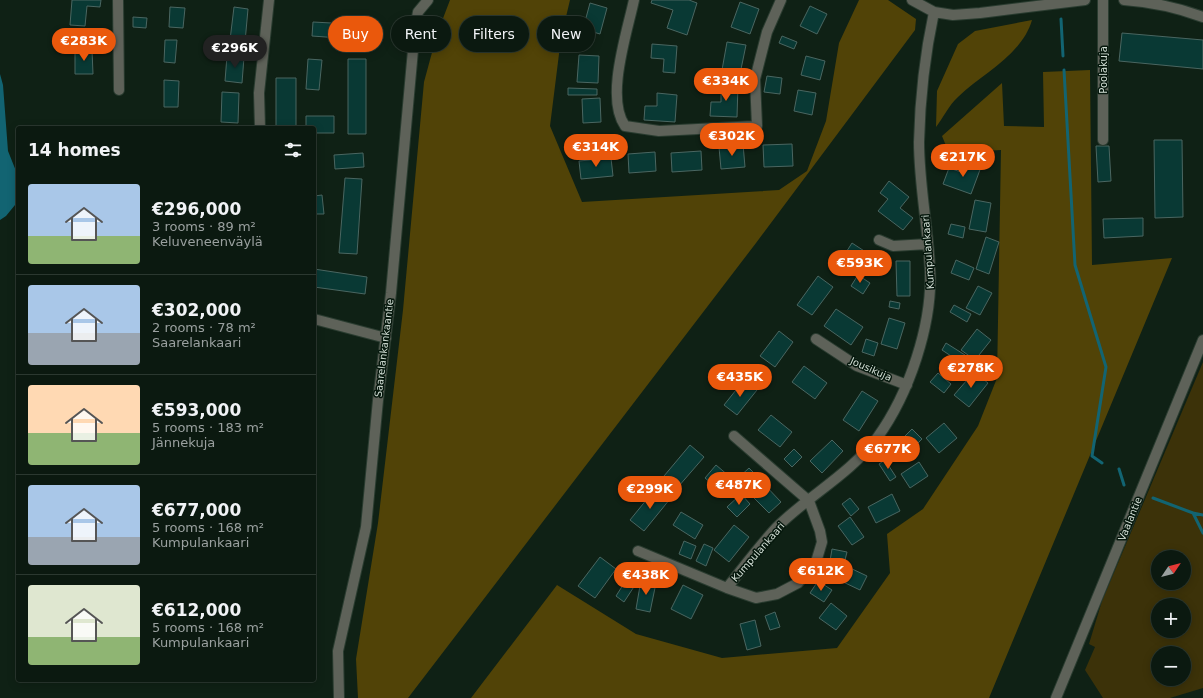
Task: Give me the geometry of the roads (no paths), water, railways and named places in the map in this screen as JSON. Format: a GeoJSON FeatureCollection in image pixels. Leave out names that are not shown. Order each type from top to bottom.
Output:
{"type":"FeatureCollection","features":[{"type":"Feature","properties":{"kind":"street"},"geometry":{"type":"LineString","coordinates":[[118,0],[119,90]]}},
{"type":"Feature","properties":{"kind":"street"},"geometry":{"type":"LineString","coordinates":[[260,126],[259,93],[269,0]]}},
{"type":"Feature","properties":{"kind":"street","name":"Saarelankankaantie"},"geometry":{"type":"LineString","coordinates":[[339,698],[338,651],[366,526],[378,400],[392,293],[415,28],[418,12],[428,0]]}},
{"type":"Feature","properties":{"kind":"street"},"geometry":{"type":"LineString","coordinates":[[634,0],[616,84],[618,117],[625,126],[659,131],[757,126],[755,80],[767,32],[781,0]]}},
{"type":"Feature","properties":{"kind":"street"},"geometry":{"type":"LineString","coordinates":[[912,0],[934,12],[952,15],[1023,4],[1085,0]]}},
{"type":"Feature","properties":{"kind":"street","name":"Poolakuja"},"geometry":{"type":"LineString","coordinates":[[1103,0],[1103,140]]}},
{"type":"Feature","properties":{"kind":"street"},"geometry":{"type":"LineString","coordinates":[[1124,0],[1156,3],[1179,8],[1203,17]]}},
{"type":"Feature","properties":{"kind":"street","name":"Kumpulankaari"},"geometry":{"type":"LineString","coordinates":[[727,588],[777,527],[852,464],[876,439],[892,414],[907,385],[922,338],[930,297],[930,269],[919,142],[925,55],[934,12]]}},
{"type":"Feature","properties":{"kind":"street"},"geometry":{"type":"LineString","coordinates":[[879,240],[893,246],[928,244]]}},
{"type":"Feature","properties":{"kind":"street"},"geometry":{"type":"LineString","coordinates":[[316,320],[386,338]]}},
{"type":"Feature","properties":{"kind":"street","name":"Jousikuja"},"geometry":{"type":"LineString","coordinates":[[816,339],[857,366],[907,385]]}},
{"type":"Feature","properties":{"kind":"street","name":"Vaalantie"},"geometry":{"type":"LineString","coordinates":[[1056,698],[1203,340]]}},
{"type":"Feature","properties":{"kind":"street"},"geometry":{"type":"LineString","coordinates":[[734,436],[809,501]]}},
{"type":"Feature","properties":{"kind":"street","name":"Kumpulankaari"},"geometry":{"type":"LineString","coordinates":[[638,551],[727,588],[756,598],[777,594],[798,583],[816,562],[822,542],[820,531],[809,501]]}},
{"type":"Feature","properties":{"kind":"water"},"geometry":{"type":"Polygon","coordinates":[[[0,74],[3,85],[8,151],[16,171],[16,202],[6,216],[0,220],[0,74]]]}},
{"type":"Feature","properties":{"kind":"waterway"},"geometry":{"type":"LineString","coordinates":[[1061,19],[1063,56]]}},
{"type":"Feature","properties":{"kind":"waterway"},"geometry":{"type":"LineString","coordinates":[[1064,70],[1075,265],[1106,367],[1092,456],[1102,463]]}},
{"type":"Feature","properties":{"kind":"waterway"},"geometry":{"type":"LineString","coordinates":[[1119,469],[1124,485]]}},
{"type":"Feature","properties":{"kind":"waterway"},"geometry":{"type":"LineString","coordinates":[[1153,498],[1193,513],[1203,533]]}},
{"type":"Feature","properties":{"kind":"waterway"},"geometry":{"type":"LineString","coordinates":[[1193,513],[1203,515]]}}]}
